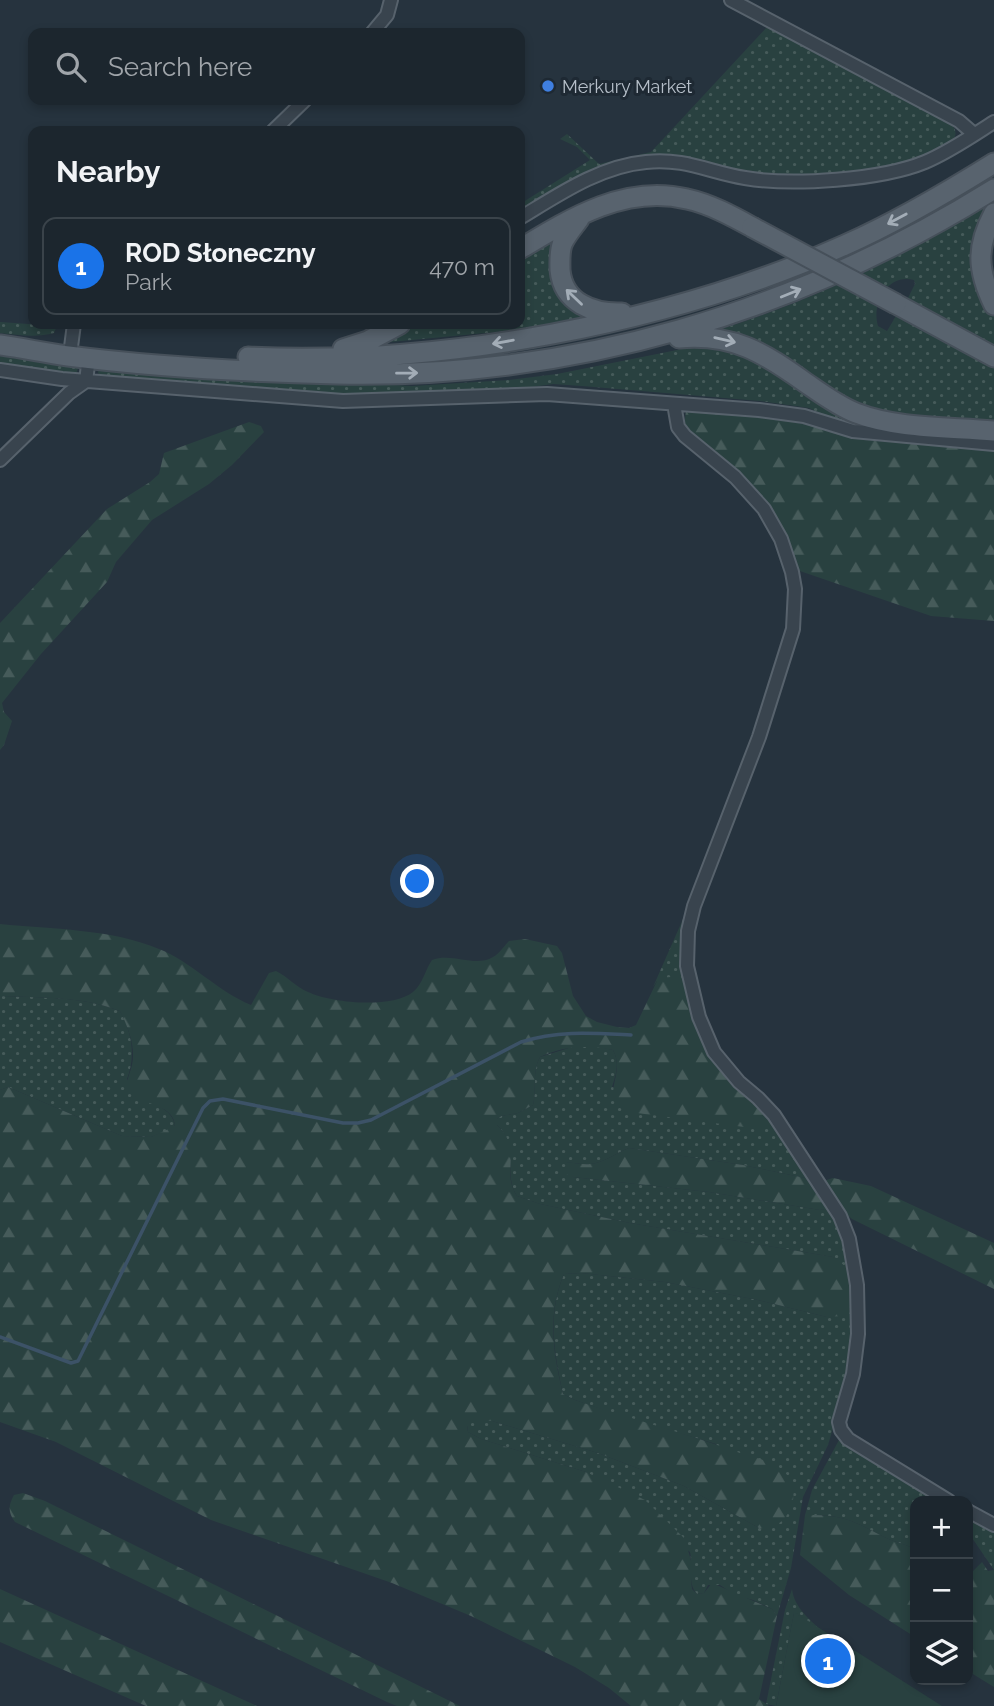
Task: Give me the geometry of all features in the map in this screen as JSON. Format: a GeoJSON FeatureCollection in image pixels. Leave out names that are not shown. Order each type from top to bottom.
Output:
{"type":"FeatureCollection","features":[{"type":"Feature","properties":{"kind":"main road"},"geometry":{"type":"LineString","coordinates":[[6,346],[71,347],[214,356],[311,357],[374,355],[491,344],[570,330],[661,309],[724,290],[843,246],[891,223],[994,163]]}},
{"type":"Feature","properties":{"kind":"main road"},"geometry":{"type":"LineString","coordinates":[[6,346],[89,357],[339,374],[421,373],[537,362],[633,343],[724,316],[824,279],[920,233],[994,189]]}},
{"type":"Feature","properties":{"kind":"main road"},"geometry":{"type":"LineString","coordinates":[[525,246],[608,203],[639,196],[671,196],[706,205],[752,227],[994,357]]}},
{"type":"Feature","properties":{"kind":"main road"},"geometry":{"type":"LineString","coordinates":[[994,213],[983,234],[981,249],[982,275],[994,305]]}},
{"type":"Feature","properties":{"kind":"main road"},"geometry":{"type":"LineString","coordinates":[[583,214],[562,244],[561,277],[574,301],[593,310],[609,313],[661,309]]}},
{"type":"Feature","properties":{"kind":"main road"},"geometry":{"type":"LineString","coordinates":[[311,357],[368,341],[391,329]]}},
{"type":"Feature","properties":{"kind":"main road"},"geometry":{"type":"LineString","coordinates":[[633,343],[708,337],[727,340],[774,360],[832,401],[873,419],[994,431]]}},
{"type":"Feature","properties":{"kind":"street"},"geometry":{"type":"LineString","coordinates":[[376,28],[387,15],[391,0]]}},
{"type":"Feature","properties":{"kind":"street"},"geometry":{"type":"LineString","coordinates":[[731,0],[959,121],[974,134]]}},
{"type":"Feature","properties":{"kind":"street"},"geometry":{"type":"LineString","coordinates":[[278,126],[300,105]]}},
{"type":"Feature","properties":{"kind":"street"},"geometry":{"type":"LineString","coordinates":[[525,215],[599,175],[645,162],[673,161],[743,178],[792,182],[872,175],[924,162],[994,122]]}},
{"type":"Feature","properties":{"kind":"street"},"geometry":{"type":"LineString","coordinates":[[71,347],[73,329]]}},
{"type":"Feature","properties":{"kind":"street"},"geometry":{"type":"LineString","coordinates":[[0,460],[69,393],[86,381],[89,357]]}},
{"type":"Feature","properties":{"kind":"street"},"geometry":{"type":"LineString","coordinates":[[0,370],[86,381],[343,401],[524,394],[674,404],[804,416],[872,434],[994,444]]}},
{"type":"Feature","properties":{"kind":"street"},"geometry":{"type":"LineString","coordinates":[[674,404],[678,427],[685,436],[735,477],[764,509],[788,558],[795,589],[793,629],[775,690],[691,919],[687,967],[694,1000],[714,1052],[729,1072],[774,1115],[839,1216],[849,1239],[857,1285],[858,1334],[853,1374],[839,1422],[841,1430],[848,1439],[941,1496]]}},
{"type":"Feature","properties":{"kind":"street"},"geometry":{"type":"LineString","coordinates":[[973,1514],[994,1525]]}},
{"type":"Feature","properties":{"kind":"green space"},"geometry":{"type":"Polygon","coordinates":[[[767,27],[951,124],[955,129],[950,143],[913,161],[867,171],[814,177],[767,177],[696,160],[654,155],[640,157],[593,172],[525,209],[525,201],[590,160],[577,147],[560,139],[567,134],[599,164],[651,152],[767,27]]]}},
{"type":"Feature","properties":{"kind":"green space"},"geometry":{"type":"Polygon","coordinates":[[[991,204],[982,296],[994,315],[994,347],[907,300],[915,284],[914,280],[905,279],[889,285],[879,299],[876,317],[878,326],[887,331],[896,316],[994,368],[994,426],[869,412],[715,331],[788,306],[857,276],[991,204]]]}},
{"type":"Feature","properties":{"kind":"green space"},"geometry":{"type":"Polygon","coordinates":[[[559,232],[553,253],[590,318],[525,328],[525,254],[559,232]]]}},
{"type":"Feature","properties":{"kind":"green space"},"geometry":{"type":"Polygon","coordinates":[[[0,322],[28,324],[28,329],[56,329],[54,333],[41,335],[0,333],[0,322]]]}},
{"type":"Feature","properties":{"kind":"green space"},"geometry":{"type":"Polygon","coordinates":[[[404,329],[516,329],[496,332],[380,343],[404,329]]]}},
{"type":"Feature","properties":{"kind":"green space"},"geometry":{"type":"Polygon","coordinates":[[[702,345],[738,351],[872,430],[832,420],[809,408],[760,401],[582,386],[553,384],[518,389],[353,396],[100,376],[98,372],[99,368],[412,386],[557,374],[702,345]]]}},
{"type":"Feature","properties":{"kind":"green space"},"geometry":{"type":"Polygon","coordinates":[[[0,356],[79,366],[75,376],[0,366],[0,356]]]}},
{"type":"Feature","properties":{"kind":"green space"},"geometry":{"type":"Polygon","coordinates":[[[686,410],[769,417],[842,432],[994,449],[994,621],[931,616],[797,570],[783,537],[684,429],[686,410]]]}},
{"type":"Feature","properties":{"kind":"green space"},"geometry":{"type":"Polygon","coordinates":[[[249,422],[261,426],[264,432],[209,484],[152,520],[116,562],[107,582],[41,654],[2,703],[4,712],[12,721],[0,750],[0,623],[107,509],[159,474],[164,453],[249,422]]]}},
{"type":"Feature","properties":{"kind":"green space"},"geometry":{"type":"Polygon","coordinates":[[[698,885],[686,983],[657,981],[653,987],[698,885]]]}},
{"type":"Feature","properties":{"kind":"green space"},"geometry":{"type":"Polygon","coordinates":[[[0,924],[81,931],[141,942],[171,955],[251,1005],[269,973],[276,971],[318,996],[346,1001],[391,1001],[416,989],[432,960],[486,960],[497,954],[509,941],[525,939],[557,946],[562,953],[573,996],[586,1016],[597,1022],[629,1028],[636,1025],[657,981],[672,977],[686,983],[699,1026],[774,1121],[769,1127],[752,1128],[637,1113],[616,1101],[614,1086],[617,1070],[613,1050],[594,1047],[567,1049],[540,1057],[536,1068],[533,1105],[518,1113],[501,1116],[497,1119],[497,1125],[509,1143],[512,1187],[517,1196],[540,1204],[630,1223],[833,1257],[851,1274],[851,1312],[842,1316],[827,1317],[665,1282],[581,1273],[564,1274],[555,1304],[553,1334],[563,1394],[761,1459],[780,1468],[793,1487],[791,1508],[778,1524],[759,1528],[684,1486],[598,1453],[492,1421],[474,1421],[467,1426],[468,1432],[481,1439],[586,1472],[645,1500],[685,1539],[693,1568],[692,1589],[697,1594],[704,1593],[712,1583],[772,1609],[777,1616],[759,1699],[769,1706],[631,1706],[609,1688],[575,1667],[471,1616],[392,1583],[211,1520],[56,1442],[0,1422],[0,1090],[8,1087],[122,1136],[151,1137],[175,1126],[174,1119],[165,1110],[134,1096],[126,1087],[133,1051],[120,1011],[76,1000],[0,996],[0,924]]]}},
{"type":"Feature","properties":{"kind":"green space"},"geometry":{"type":"Polygon","coordinates":[[[0,996],[76,1000],[120,1011],[131,1044],[127,1079],[135,1096],[166,1110],[174,1120],[175,1127],[151,1137],[122,1136],[8,1087],[0,1090],[0,996]]]}},
{"type":"Feature","properties":{"kind":"green space"},"geometry":{"type":"Polygon","coordinates":[[[594,1046],[613,1050],[617,1068],[612,1087],[774,1121],[810,1179],[743,1165],[629,1148],[595,1163],[566,1163],[573,1177],[709,1192],[820,1210],[830,1208],[844,1234],[853,1278],[833,1257],[630,1223],[540,1204],[517,1196],[511,1178],[508,1143],[497,1125],[497,1119],[533,1105],[536,1068],[540,1057],[572,1047],[594,1046]]]}},
{"type":"Feature","properties":{"kind":"green space"},"geometry":{"type":"Polygon","coordinates":[[[629,1148],[743,1165],[810,1179],[830,1208],[820,1210],[709,1192],[573,1177],[566,1174],[566,1163],[595,1163],[629,1148]]]}},
{"type":"Feature","properties":{"kind":"green space"},"geometry":{"type":"Polygon","coordinates":[[[833,1178],[871,1186],[994,1243],[994,1289],[852,1219],[839,1208],[820,1182],[833,1178]]]}},
{"type":"Feature","properties":{"kind":"green space"},"geometry":{"type":"Polygon","coordinates":[[[581,1273],[665,1282],[827,1317],[855,1306],[853,1348],[843,1394],[828,1445],[803,1497],[791,1568],[777,1616],[772,1609],[735,1595],[720,1585],[708,1585],[704,1593],[697,1594],[691,1580],[690,1552],[586,1472],[481,1439],[468,1432],[467,1425],[473,1421],[492,1421],[598,1453],[684,1486],[759,1528],[716,1444],[615,1414],[563,1394],[555,1348],[555,1304],[564,1274],[581,1273]]]}},
{"type":"Feature","properties":{"kind":"green space"},"geometry":{"type":"Polygon","coordinates":[[[839,1440],[928,1496],[910,1496],[910,1547],[846,1519],[805,1515],[812,1490],[839,1440]]]}},
{"type":"Feature","properties":{"kind":"green space"},"geometry":{"type":"Polygon","coordinates":[[[23,1493],[45,1501],[460,1706],[397,1706],[387,1702],[15,1522],[10,1512],[11,1502],[14,1495],[23,1493]]]}},
{"type":"Feature","properties":{"kind":"green space"},"geometry":{"type":"Polygon","coordinates":[[[805,1515],[846,1519],[910,1547],[910,1634],[849,1595],[800,1555],[805,1515]]]}},
{"type":"Feature","properties":{"kind":"green space"},"geometry":{"type":"Polygon","coordinates":[[[973,1518],[994,1529],[994,1570],[973,1539],[973,1518]]]}},
{"type":"Feature","properties":{"kind":"green space"},"geometry":{"type":"Polygon","coordinates":[[[982,1562],[988,1571],[994,1570],[994,1687],[973,1674],[973,1571],[982,1562]]]}},
{"type":"Feature","properties":{"kind":"green space"},"geometry":{"type":"Polygon","coordinates":[[[0,1589],[257,1706],[146,1706],[0,1642],[0,1589]]]}},
{"type":"Feature","properties":{"kind":"green space"},"geometry":{"type":"Polygon","coordinates":[[[792,1589],[799,1607],[822,1631],[794,1613],[776,1706],[766,1704],[785,1610],[792,1589]]]}},
{"type":"Feature","properties":{"kind":"green space"},"geometry":{"type":"Polygon","coordinates":[[[794,1612],[942,1706],[776,1706],[794,1612]]]}},
{"type":"Feature","properties":{"kind":"waterway"},"geometry":{"type":"LineString","coordinates":[[0,1337],[71,1363],[78,1361],[203,1108],[210,1101],[223,1099],[343,1123],[358,1123],[371,1120],[521,1042],[562,1034],[631,1035]]}},
{"type":"Feature","properties":{"kind":"place","name":"Merkury Market"},"geometry":{"type":"Point","coordinates":[548,86]}},
{"type":"Feature","properties":{"kind":"place","name":"ROD Słoneczny"},"geometry":{"type":"Point","coordinates":[828,1661]}}]}
